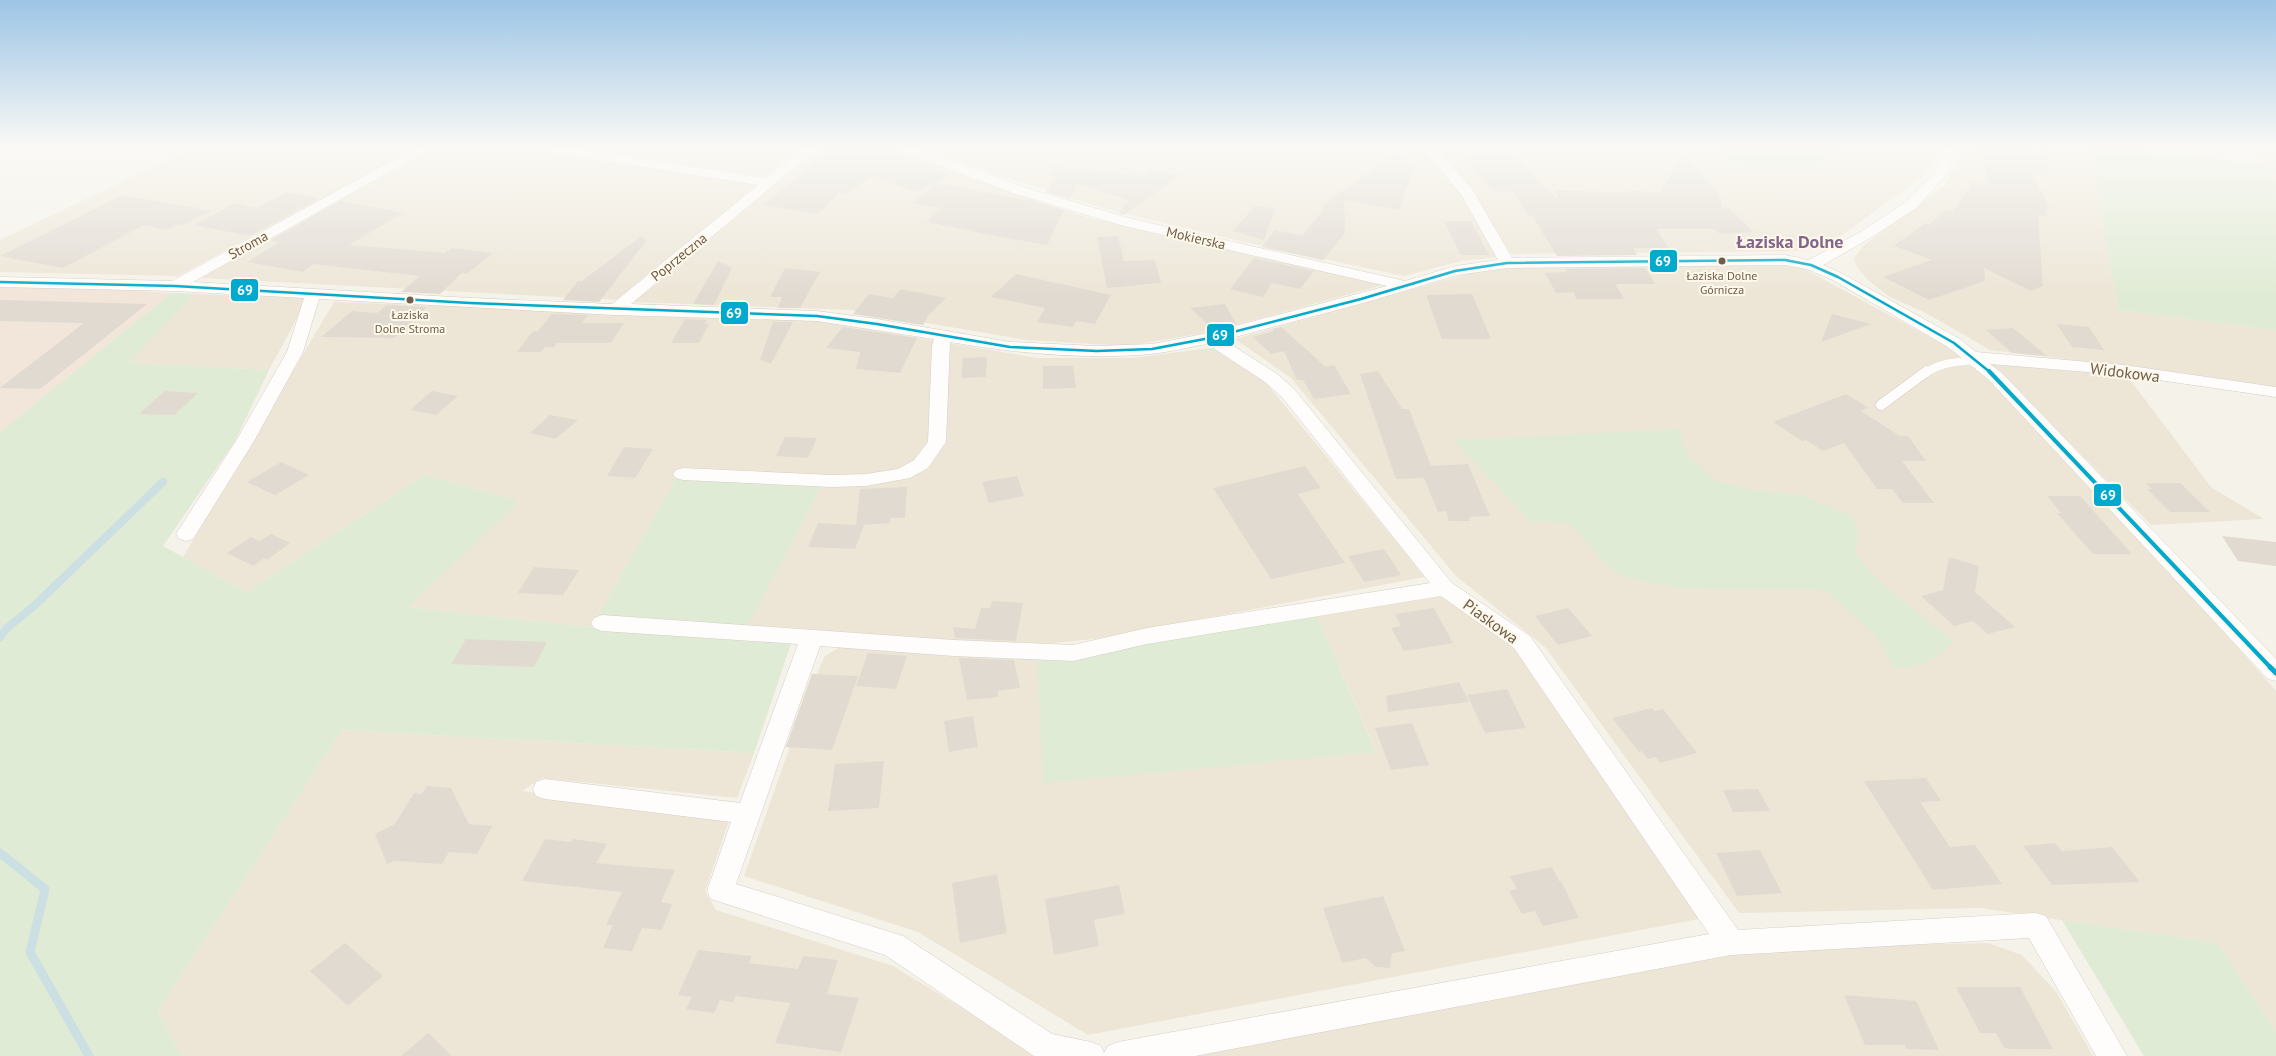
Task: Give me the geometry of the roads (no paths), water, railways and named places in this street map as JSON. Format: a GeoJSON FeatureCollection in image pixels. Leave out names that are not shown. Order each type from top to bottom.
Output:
{"type":"FeatureCollection","features":[{"type":"Feature","properties":{"kind":"street","name":"Stroma"},"geometry":{"type":"LineString","coordinates":[[175,286],[337,196]]}},
{"type":"Feature","properties":{"kind":"street","name":"Poprzeczna"},"geometry":{"type":"LineString","coordinates":[[614,310],[753,196]]}},
{"type":"Feature","properties":{"kind":"street","name":"Mokierska"},"geometry":{"type":"LineString","coordinates":[[1039,196],[1129,223],[1407,286]]}},
{"type":"Feature","properties":{"kind":"street"},"geometry":{"type":"LineString","coordinates":[[1469,196],[1507,263]]}},
{"type":"Feature","properties":{"kind":"street"},"geometry":{"type":"LineString","coordinates":[[1811,265],[1867,234],[1911,205],[1919,196]]}},
{"type":"Feature","properties":{"kind":"street"},"geometry":{"type":"LineString","coordinates":[[0,282],[175,286],[614,310],[838,318],[1010,346],[1097,351],[1152,349],[1210,338],[1407,286],[1455,271],[1507,263],[1769,260],[1811,265],[1927,326],[1975,358],[2021,403],[2276,673]]}},
{"type":"Feature","properties":{"kind":"street"},"geometry":{"type":"LineString","coordinates":[[186,534],[246,440],[295,352],[313,294]]}},
{"type":"Feature","properties":{"kind":"street"},"geometry":{"type":"LineString","coordinates":[[684,474],[866,480],[903,474],[921,464],[937,442],[940,346],[944,335]]}},
{"type":"Feature","properties":{"kind":"street","name":"Piaskowa"},"geometry":{"type":"LineString","coordinates":[[1210,338],[1271,378],[1288,393],[1445,588],[1522,642],[1731,943]]}},
{"type":"Feature","properties":{"kind":"street","name":"Widokowa"},"geometry":{"type":"LineString","coordinates":[[1975,358],[2124,370],[2276,392]]}},
{"type":"Feature","properties":{"kind":"street"},"geometry":{"type":"LineString","coordinates":[[602,623],[954,648],[1073,654],[1147,636],[1445,588]]}},
{"type":"Feature","properties":{"kind":"street"},"geometry":{"type":"LineString","coordinates":[[812,637],[720,891],[893,945],[1046,1047],[1092,1056]]}},
{"type":"Feature","properties":{"kind":"street"},"geometry":{"type":"LineString","coordinates":[[545,789],[747,814]]}},
{"type":"Feature","properties":{"kind":"street"},"geometry":{"type":"LineString","coordinates":[[1118,1056],[1731,943],[2036,925],[2112,1056]]}},
{"type":"Feature","properties":{"kind":"lane"},"geometry":{"type":"LineString","coordinates":[[1881,405],[1932,368],[1975,358]]}},
{"type":"Feature","properties":{"kind":"waterway"},"geometry":{"type":"LineString","coordinates":[[0,637],[7,628],[34,606],[163,482]]}},
{"type":"Feature","properties":{"kind":"waterway"},"geometry":{"type":"LineString","coordinates":[[0,853],[45,889],[30,952],[89,1056]]}},
{"type":"Feature","properties":{"kind":"place","name":"Łaziska Dolne Górnicza"},"geometry":{"type":"Point","coordinates":[1722,261]}},
{"type":"Feature","properties":{"kind":"place","name":"Łaziska Dolne Stroma"},"geometry":{"type":"Point","coordinates":[410,300]}},
{"type":"Feature","properties":{"kind":"district","name":"Łaziska Dolne"},"geometry":{"type":"Point","coordinates":[1790,241]}}]}
